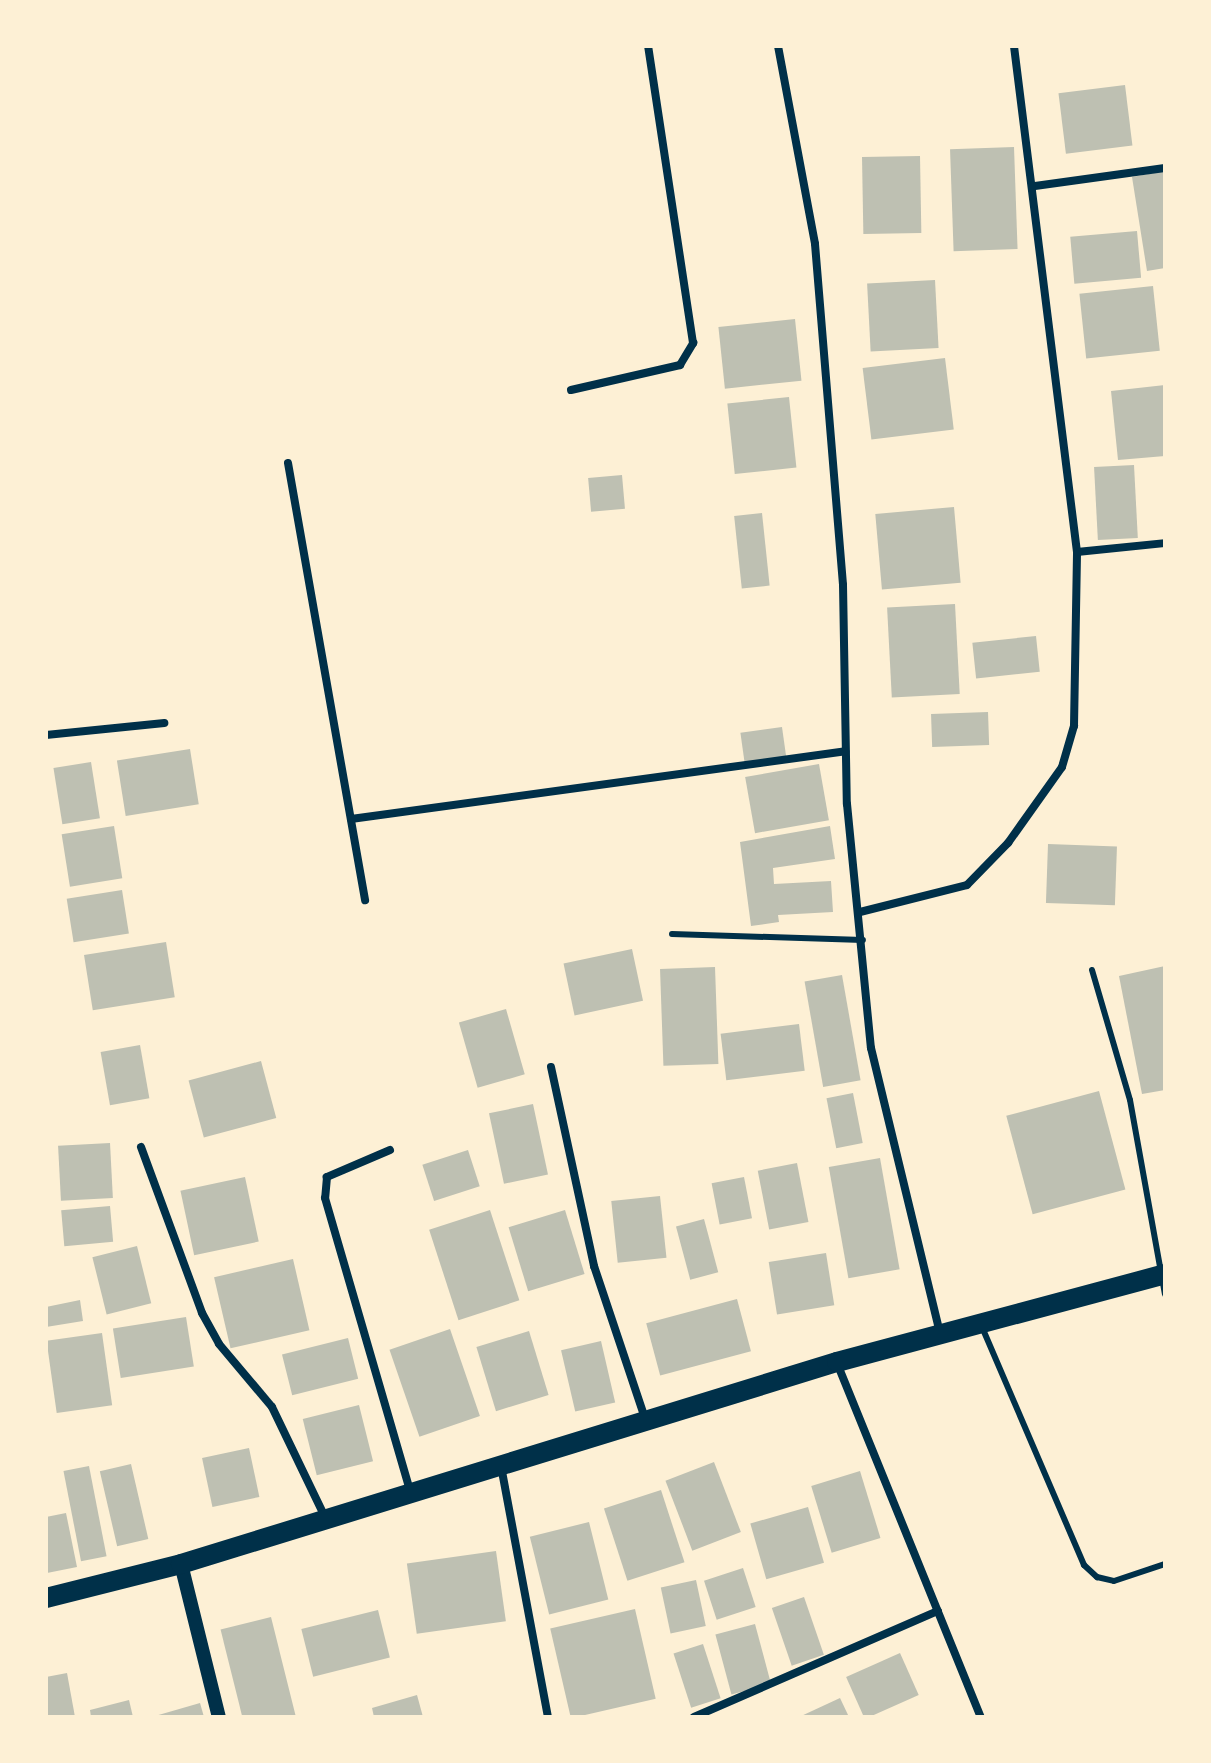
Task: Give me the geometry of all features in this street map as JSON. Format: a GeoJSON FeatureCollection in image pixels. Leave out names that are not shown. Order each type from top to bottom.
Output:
{"type":"FeatureCollection","features":[{"type":"Feature","properties":{"kind":"main road"},"geometry":{"type":"LineString","coordinates":[[46,1598],[181,1564],[837,1362],[981,1323],[1164,1281]]}},
{"type":"Feature","properties":{"kind":"street"},"geometry":{"type":"LineString","coordinates":[[571,390],[680,365],[693,343],[648,46]]}},
{"type":"Feature","properties":{"kind":"street"},"geometry":{"type":"LineString","coordinates":[[778,46],[815,244],[843,585],[845,751],[871,1048],[940,1334]]}},
{"type":"Feature","properties":{"kind":"street"},"geometry":{"type":"LineString","coordinates":[[860,912],[967,885],[1008,843],[1062,767],[1074,726],[1077,552],[1035,186],[1014,46]]}},
{"type":"Feature","properties":{"kind":"street"},"geometry":{"type":"LineString","coordinates":[[1035,186],[1165,168]]}},
{"type":"Feature","properties":{"kind":"street"},"geometry":{"type":"LineString","coordinates":[[288,463],[365,900]]}},
{"type":"Feature","properties":{"kind":"street"},"geometry":{"type":"LineString","coordinates":[[1077,552],[1165,543]]}},
{"type":"Feature","properties":{"kind":"street"},"geometry":{"type":"LineString","coordinates":[[46,735],[164,723]]}},
{"type":"Feature","properties":{"kind":"street"},"geometry":{"type":"LineString","coordinates":[[351,819],[845,751]]}},
{"type":"Feature","properties":{"kind":"street"},"geometry":{"type":"LineString","coordinates":[[551,1067],[594,1266],[646,1422]]}},
{"type":"Feature","properties":{"kind":"street"},"geometry":{"type":"LineString","coordinates":[[141,1147],[202,1313],[219,1344],[272,1407],[326,1519]]}},
{"type":"Feature","properties":{"kind":"street"},"geometry":{"type":"LineString","coordinates":[[390,1150],[327,1177],[325,1198],[411,1493]]}},
{"type":"Feature","properties":{"kind":"street"},"geometry":{"type":"LineString","coordinates":[[837,1362],[981,1717]]}},
{"type":"Feature","properties":{"kind":"street"},"geometry":{"type":"LineString","coordinates":[[500,1466],[548,1717]]}},
{"type":"Feature","properties":{"kind":"street"},"geometry":{"type":"LineString","coordinates":[[181,1564],[219,1717]]}},
{"type":"Feature","properties":{"kind":"street"},"geometry":{"type":"LineString","coordinates":[[694,1717],[938,1611]]}},
{"type":"Feature","properties":{"kind":"lane"},"geometry":{"type":"LineString","coordinates":[[672,934],[863,940]]}},
{"type":"Feature","properties":{"kind":"lane"},"geometry":{"type":"LineString","coordinates":[[1092,970],[1130,1100],[1164,1281]]}},
{"type":"Feature","properties":{"kind":"lane"},"geometry":{"type":"LineString","coordinates":[[981,1323],[1084,1565],[1097,1577],[1114,1581],[1165,1564]]}},
{"type":"Feature","properties":{"kind":"building"},"geometry":{"type":"Polygon","coordinates":[[[1125,85],[1132,146],[1066,154],[1058,93],[1125,85]]]}},
{"type":"Feature","properties":{"kind":"building"},"geometry":{"type":"Polygon","coordinates":[[[1014,147],[1018,249],[954,251],[950,149],[1014,147]]]}},
{"type":"Feature","properties":{"kind":"building"},"geometry":{"type":"Polygon","coordinates":[[[920,156],[921,233],[863,234],[862,157],[920,156]]]}},
{"type":"Feature","properties":{"kind":"building"},"geometry":{"type":"Polygon","coordinates":[[[1165,171],[1165,268],[1147,271],[1132,177],[1165,171]]]}},
{"type":"Feature","properties":{"kind":"building"},"geometry":{"type":"Polygon","coordinates":[[[1137,231],[1141,278],[1074,284],[1070,237],[1137,231]]]}},
{"type":"Feature","properties":{"kind":"building"},"geometry":{"type":"Polygon","coordinates":[[[935,280],[939,348],[871,351],[867,284],[935,280]]]}},
{"type":"Feature","properties":{"kind":"building"},"geometry":{"type":"Polygon","coordinates":[[[1153,286],[1160,351],[1086,358],[1079,294],[1153,286]]]}},
{"type":"Feature","properties":{"kind":"building"},"geometry":{"type":"Polygon","coordinates":[[[795,319],[801,381],[725,389],[718,327],[795,319]]]}},
{"type":"Feature","properties":{"kind":"building"},"geometry":{"type":"Polygon","coordinates":[[[945,358],[954,429],[871,440],[863,368],[945,358]]]}},
{"type":"Feature","properties":{"kind":"building"},"geometry":{"type":"Polygon","coordinates":[[[1165,385],[1165,456],[1118,460],[1111,391],[1165,385]]]}},
{"type":"Feature","properties":{"kind":"building"},"geometry":{"type":"Polygon","coordinates":[[[789,397],[796,468],[735,474],[727,403],[789,397]]]}},
{"type":"Feature","properties":{"kind":"building"},"geometry":{"type":"Polygon","coordinates":[[[1134,465],[1138,538],[1098,540],[1094,467],[1134,465]]]}},
{"type":"Feature","properties":{"kind":"building"},"geometry":{"type":"Polygon","coordinates":[[[622,475],[625,509],[591,512],[588,478],[622,475]]]}},
{"type":"Feature","properties":{"kind":"building"},"geometry":{"type":"Polygon","coordinates":[[[954,507],[961,583],[882,590],[875,514],[954,507]]]}},
{"type":"Feature","properties":{"kind":"building"},"geometry":{"type":"Polygon","coordinates":[[[762,513],[770,586],[742,589],[734,516],[762,513]]]}},
{"type":"Feature","properties":{"kind":"building"},"geometry":{"type":"Polygon","coordinates":[[[955,604],[960,694],[892,697],[887,608],[955,604]]]}},
{"type":"Feature","properties":{"kind":"building"},"geometry":{"type":"Polygon","coordinates":[[[1036,636],[1040,672],[976,678],[972,643],[1036,636]]]}},
{"type":"Feature","properties":{"kind":"building"},"geometry":{"type":"Polygon","coordinates":[[[988,712],[989,745],[932,747],[931,714],[988,712]]]}},
{"type":"Feature","properties":{"kind":"building"},"geometry":{"type":"Polygon","coordinates":[[[782,727],[786,757],[745,763],[740,733],[782,727]]]}},
{"type":"Feature","properties":{"kind":"building"},"geometry":{"type":"Polygon","coordinates":[[[190,749],[199,804],[126,816],[117,761],[190,749]]]}},
{"type":"Feature","properties":{"kind":"building"},"geometry":{"type":"Polygon","coordinates":[[[91,762],[100,818],[62,824],[53,768],[91,762]]]}},
{"type":"Feature","properties":{"kind":"building"},"geometry":{"type":"Polygon","coordinates":[[[819,764],[829,820],[755,833],[745,777],[819,764]]]}},
{"type":"Feature","properties":{"kind":"building"},"geometry":{"type":"Polygon","coordinates":[[[114,826],[122,878],[70,887],[62,834],[114,826]]]}},
{"type":"Feature","properties":{"kind":"building"},"geometry":{"type":"Polygon","coordinates":[[[830,826],[835,859],[773,868],[774,884],[831,881],[833,912],[778,915],[779,922],[751,926],[740,842],[830,826]]]}},
{"type":"Feature","properties":{"kind":"building"},"geometry":{"type":"Polygon","coordinates":[[[1048,844],[1117,846],[1115,905],[1046,903],[1048,844]]]}},
{"type":"Feature","properties":{"kind":"building"},"geometry":{"type":"Polygon","coordinates":[[[122,890],[129,933],[74,942],[67,899],[122,890]]]}},
{"type":"Feature","properties":{"kind":"building"},"geometry":{"type":"Polygon","coordinates":[[[166,942],[175,997],[93,1010],[84,955],[166,942]]]}},
{"type":"Feature","properties":{"kind":"building"},"geometry":{"type":"Polygon","coordinates":[[[632,949],[643,1001],[575,1015],[564,964],[632,949]]]}},
{"type":"Feature","properties":{"kind":"building"},"geometry":{"type":"Polygon","coordinates":[[[1165,966],[1165,1090],[1142,1094],[1119,976],[1165,966]]]}},
{"type":"Feature","properties":{"kind":"building"},"geometry":{"type":"Polygon","coordinates":[[[715,967],[718,1064],[663,1066],[660,969],[715,967]]]}},
{"type":"Feature","properties":{"kind":"building"},"geometry":{"type":"Polygon","coordinates":[[[842,975],[861,1080],[823,1087],[805,982],[842,975]]]}},
{"type":"Feature","properties":{"kind":"building"},"geometry":{"type":"Polygon","coordinates":[[[506,1009],[525,1074],[478,1088],[459,1023],[506,1009]]]}},
{"type":"Feature","properties":{"kind":"building"},"geometry":{"type":"Polygon","coordinates":[[[799,1024],[805,1071],[726,1080],[721,1034],[799,1024]]]}},
{"type":"Feature","properties":{"kind":"building"},"geometry":{"type":"Polygon","coordinates":[[[140,1045],[149,1098],[110,1105],[101,1052],[140,1045]]]}},
{"type":"Feature","properties":{"kind":"building"},"geometry":{"type":"Polygon","coordinates":[[[261,1061],[276,1118],[204,1137],[189,1080],[261,1061]]]}},
{"type":"Feature","properties":{"kind":"building"},"geometry":{"type":"Polygon","coordinates":[[[1099,1091],[1125,1190],[1033,1214],[1006,1116],[1099,1091]]]}},
{"type":"Feature","properties":{"kind":"building"},"geometry":{"type":"Polygon","coordinates":[[[853,1093],[863,1143],[836,1148],[826,1098],[853,1093]]]}},
{"type":"Feature","properties":{"kind":"building"},"geometry":{"type":"Polygon","coordinates":[[[533,1104],[548,1174],[504,1184],[489,1113],[533,1104]]]}},
{"type":"Feature","properties":{"kind":"building"},"geometry":{"type":"Polygon","coordinates":[[[110,1143],[113,1198],[61,1201],[58,1146],[110,1143]]]}},
{"type":"Feature","properties":{"kind":"building"},"geometry":{"type":"Polygon","coordinates":[[[468,1150],[480,1186],[434,1201],[422,1165],[468,1150]]]}},
{"type":"Feature","properties":{"kind":"building"},"geometry":{"type":"Polygon","coordinates":[[[880,1158],[900,1269],[848,1278],[829,1167],[880,1158]]]}},
{"type":"Feature","properties":{"kind":"building"},"geometry":{"type":"Polygon","coordinates":[[[797,1163],[808,1222],[769,1230],[758,1171],[797,1163]]]}},
{"type":"Feature","properties":{"kind":"building"},"geometry":{"type":"Polygon","coordinates":[[[245,1177],[259,1242],[194,1255],[180,1191],[245,1177]]]}},
{"type":"Feature","properties":{"kind":"building"},"geometry":{"type":"Polygon","coordinates":[[[744,1177],[752,1218],[720,1225],[712,1183],[744,1177]]]}},
{"type":"Feature","properties":{"kind":"building"},"geometry":{"type":"Polygon","coordinates":[[[660,1196],[666,1258],[618,1263],[611,1201],[660,1196]]]}},
{"type":"Feature","properties":{"kind":"building"},"geometry":{"type":"Polygon","coordinates":[[[110,1206],[113,1242],[64,1246],[61,1210],[110,1206]]]}},
{"type":"Feature","properties":{"kind":"building"},"geometry":{"type":"Polygon","coordinates":[[[490,1210],[519,1300],[458,1320],[429,1230],[490,1210]]]}},
{"type":"Feature","properties":{"kind":"building"},"geometry":{"type":"Polygon","coordinates":[[[565,1210],[585,1274],[528,1291],[509,1227],[565,1210]]]}},
{"type":"Feature","properties":{"kind":"building"},"geometry":{"type":"Polygon","coordinates":[[[704,1219],[718,1272],[690,1280],[676,1227],[704,1219]]]}},
{"type":"Feature","properties":{"kind":"building"},"geometry":{"type":"Polygon","coordinates":[[[137,1246],[151,1303],[107,1314],[92,1257],[137,1246]]]}},
{"type":"Feature","properties":{"kind":"building"},"geometry":{"type":"Polygon","coordinates":[[[826,1253],[834,1305],[777,1314],[769,1262],[826,1253]]]}},
{"type":"Feature","properties":{"kind":"building"},"geometry":{"type":"Polygon","coordinates":[[[293,1259],[309,1330],[230,1348],[214,1277],[293,1259]]]}},
{"type":"Feature","properties":{"kind":"building"},"geometry":{"type":"Polygon","coordinates":[[[737,1299],[751,1351],[660,1375],[646,1323],[737,1299]]]}},
{"type":"Feature","properties":{"kind":"building"},"geometry":{"type":"Polygon","coordinates":[[[80,1300],[83,1321],[46,1327],[46,1307],[80,1300]]]}},
{"type":"Feature","properties":{"kind":"building"},"geometry":{"type":"Polygon","coordinates":[[[186,1317],[194,1366],[121,1378],[113,1329],[186,1317]]]}},
{"type":"Feature","properties":{"kind":"building"},"geometry":{"type":"Polygon","coordinates":[[[450,1329],[480,1416],[419,1437],[389,1350],[450,1329]]]}},
{"type":"Feature","properties":{"kind":"building"},"geometry":{"type":"Polygon","coordinates":[[[529,1331],[549,1395],[496,1411],[476,1347],[529,1331]]]}},
{"type":"Feature","properties":{"kind":"building"},"geometry":{"type":"Polygon","coordinates":[[[102,1333],[112,1405],[57,1413],[47,1341],[102,1333]]]}},
{"type":"Feature","properties":{"kind":"building"},"geometry":{"type":"Polygon","coordinates":[[[348,1338],[358,1379],[292,1395],[282,1354],[348,1338]]]}},
{"type":"Feature","properties":{"kind":"building"},"geometry":{"type":"Polygon","coordinates":[[[601,1341],[615,1402],[575,1412],[561,1350],[601,1341]]]}},
{"type":"Feature","properties":{"kind":"building"},"geometry":{"type":"Polygon","coordinates":[[[359,1405],[373,1461],[317,1475],[303,1419],[359,1405]]]}},
{"type":"Feature","properties":{"kind":"building"},"geometry":{"type":"Polygon","coordinates":[[[249,1448],[259,1497],[212,1507],[202,1458],[249,1448]]]}},
{"type":"Feature","properties":{"kind":"building"},"geometry":{"type":"Polygon","coordinates":[[[714,1462],[741,1532],[692,1551],[665,1481],[714,1462]]]}},
{"type":"Feature","properties":{"kind":"building"},"geometry":{"type":"Polygon","coordinates":[[[131,1464],[148,1539],[117,1546],[100,1471],[131,1464]]]}},
{"type":"Feature","properties":{"kind":"building"},"geometry":{"type":"Polygon","coordinates":[[[89,1466],[107,1556],[81,1561],[63,1471],[89,1466]]]}},
{"type":"Feature","properties":{"kind":"building"},"geometry":{"type":"Polygon","coordinates":[[[860,1471],[880,1538],[832,1553],[811,1486],[860,1471]]]}},
{"type":"Feature","properties":{"kind":"building"},"geometry":{"type":"Polygon","coordinates":[[[661,1490],[684,1562],[627,1581],[604,1509],[661,1490]]]}},
{"type":"Feature","properties":{"kind":"building"},"geometry":{"type":"Polygon","coordinates":[[[808,1507],[824,1563],[766,1579],[750,1524],[808,1507]]]}},
{"type":"Feature","properties":{"kind":"building"},"geometry":{"type":"Polygon","coordinates":[[[66,1513],[77,1567],[47,1573],[46,1517],[66,1513]]]}},
{"type":"Feature","properties":{"kind":"building"},"geometry":{"type":"Polygon","coordinates":[[[589,1522],[608,1600],[549,1614],[530,1537],[589,1522]]]}},
{"type":"Feature","properties":{"kind":"building"},"geometry":{"type":"Polygon","coordinates":[[[496,1551],[506,1621],[417,1634],[407,1564],[496,1551]]]}},
{"type":"Feature","properties":{"kind":"building"},"geometry":{"type":"Polygon","coordinates":[[[743,1568],[756,1607],[717,1620],[704,1581],[743,1568]]]}},
{"type":"Feature","properties":{"kind":"building"},"geometry":{"type":"Polygon","coordinates":[[[696,1580],[706,1626],[671,1633],[661,1587],[696,1580]]]}},
{"type":"Feature","properties":{"kind":"building"},"geometry":{"type":"Polygon","coordinates":[[[804,1597],[824,1655],[792,1666],[772,1608],[804,1597]]]}},
{"type":"Feature","properties":{"kind":"building"},"geometry":{"type":"Polygon","coordinates":[[[635,1609],[656,1699],[571,1717],[550,1629],[635,1609]]]}},
{"type":"Feature","properties":{"kind":"building"},"geometry":{"type":"Polygon","coordinates":[[[378,1610],[390,1658],[313,1677],[301,1629],[378,1610]]]}},
{"type":"Feature","properties":{"kind":"building"},"geometry":{"type":"Polygon","coordinates":[[[271,1617],[296,1717],[242,1717],[221,1630],[271,1617]]]}},
{"type":"Feature","properties":{"kind":"building"},"geometry":{"type":"Polygon","coordinates":[[[755,1624],[771,1684],[731,1694],[715,1635],[755,1624]]]}},
{"type":"Feature","properties":{"kind":"building"},"geometry":{"type":"Polygon","coordinates":[[[703,1644],[721,1698],[691,1708],[674,1654],[703,1644]]]}},
{"type":"Feature","properties":{"kind":"building"},"geometry":{"type":"Polygon","coordinates":[[[900,1653],[919,1695],[864,1717],[846,1677],[900,1653]]]}},
{"type":"Feature","properties":{"kind":"building"},"geometry":{"type":"Polygon","coordinates":[[[67,1673],[75,1717],[46,1717],[46,1677],[67,1673]]]}},
{"type":"Feature","properties":{"kind":"building"},"geometry":{"type":"Polygon","coordinates":[[[417,1695],[423,1717],[374,1717],[372,1708],[417,1695]]]}},
{"type":"Feature","properties":{"kind":"building"},"geometry":{"type":"Polygon","coordinates":[[[840,1698],[849,1717],[799,1717],[840,1698]]]}},
{"type":"Feature","properties":{"kind":"building"},"geometry":{"type":"Polygon","coordinates":[[[129,1700],[133,1717],[91,1717],[90,1710],[129,1700]]]}},
{"type":"Feature","properties":{"kind":"building"},"geometry":{"type":"Polygon","coordinates":[[[200,1703],[204,1717],[155,1717],[155,1716],[200,1703]]]}}]}
